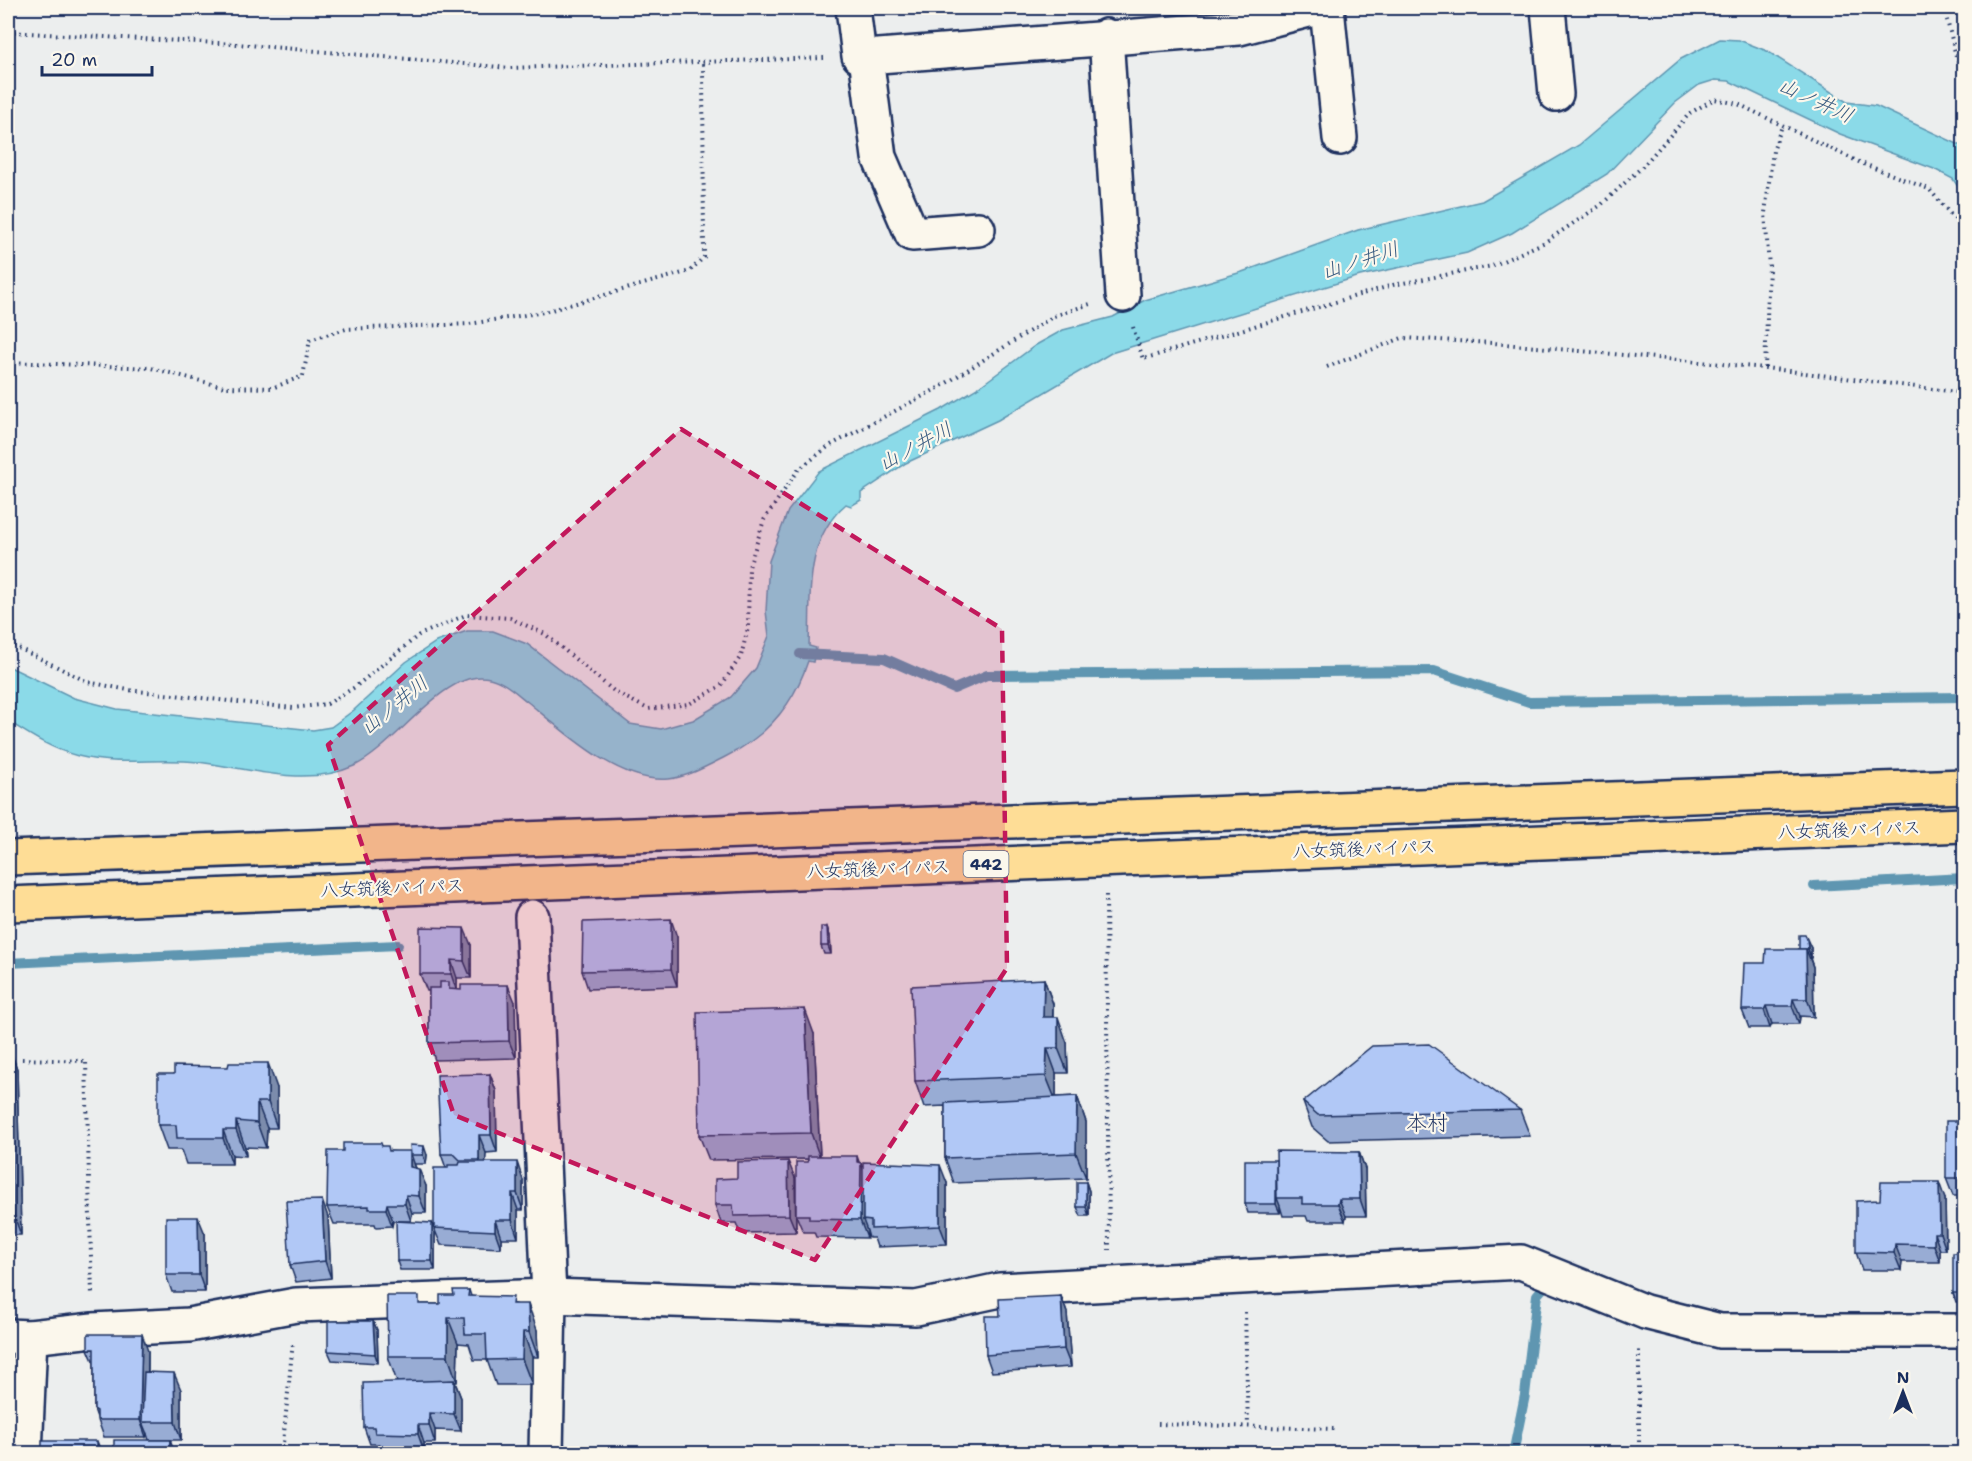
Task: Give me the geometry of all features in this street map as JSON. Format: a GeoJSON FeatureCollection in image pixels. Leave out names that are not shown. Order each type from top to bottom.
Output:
{"type":"FeatureCollection","features":[{"type":"Feature","properties":{"kind":"highway","name":"442"},"geometry":{"type":"LineString","coordinates":[[8,858],[1965,786]]}},
{"type":"Feature","properties":{"kind":"highway","name":"八女筑後バイパス"},"geometry":{"type":"LineString","coordinates":[[8,904],[1965,825]]}},
{"type":"Feature","properties":{"kind":"street"},"geometry":{"type":"LineString","coordinates":[[853,8],[879,157],[912,234],[978,229]]}},
{"type":"Feature","properties":{"kind":"street"},"geometry":{"type":"LineString","coordinates":[[862,57],[1106,36],[1316,8]]}},
{"type":"Feature","properties":{"kind":"street"},"geometry":{"type":"LineString","coordinates":[[1327,8],[1340,138]]}},
{"type":"Feature","properties":{"kind":"street"},"geometry":{"type":"LineString","coordinates":[[1548,8],[1556,94]]}},
{"type":"Feature","properties":{"kind":"street"},"geometry":{"type":"LineString","coordinates":[[1106,36],[1122,294]]}},
{"type":"Feature","properties":{"kind":"street"},"geometry":{"type":"LineString","coordinates":[[532,917],[549,1296],[546,1454]]}},
{"type":"Feature","properties":{"kind":"street"},"geometry":{"type":"LineString","coordinates":[[25,1454],[19,1337],[189,1324],[296,1305],[549,1296],[916,1308],[1000,1290],[1244,1275],[1521,1262],[1645,1312],[1719,1331],[1965,1331]]}},
{"type":"Feature","properties":{"kind":"path"},"geometry":{"type":"LineString","coordinates":[[1944,8],[1957,60],[1965,69]]}},
{"type":"Feature","properties":{"kind":"path"},"geometry":{"type":"LineString","coordinates":[[8,32],[237,44],[510,68],[862,57]]}},
{"type":"Feature","properties":{"kind":"path"},"geometry":{"type":"LineString","coordinates":[[8,362],[151,368],[224,387],[272,388],[303,376],[310,340],[346,329],[469,324],[544,312],[690,271],[704,257],[703,63]]}},
{"type":"Feature","properties":{"kind":"path"},"geometry":{"type":"LineString","coordinates":[[8,643],[88,682],[128,690],[293,708],[327,704],[355,687],[419,635],[466,615],[510,618],[545,634],[615,692],[648,709],[689,704],[721,686],[741,656],[748,628],[748,567],[764,520],[798,470],[829,446],[940,387],[1054,316],[1122,294],[1143,359],[1393,285],[1492,266],[1545,242],[1601,205],[1643,166],[1690,113],[1714,99],[1738,104],[1861,163],[1929,189],[1965,230]]}},
{"type":"Feature","properties":{"kind":"path"},"geometry":{"type":"LineString","coordinates":[[1764,368],[1769,267],[1764,213],[1773,151],[1782,126]]}},
{"type":"Feature","properties":{"kind":"path"},"geometry":{"type":"LineString","coordinates":[[1327,367],[1402,338],[1493,343],[1764,368],[1965,393]]}},
{"type":"Feature","properties":{"kind":"path"},"geometry":{"type":"LineString","coordinates":[[1106,895],[1109,1284]]}},
{"type":"Feature","properties":{"kind":"path"},"geometry":{"type":"LineString","coordinates":[[22,1059],[86,1061],[93,1330]]}},
{"type":"Feature","properties":{"kind":"path"},"geometry":{"type":"LineString","coordinates":[[1244,1275],[1248,1426]]}},
{"type":"Feature","properties":{"kind":"path"},"geometry":{"type":"LineString","coordinates":[[282,1454],[296,1305]]}},
{"type":"Feature","properties":{"kind":"path"},"geometry":{"type":"LineString","coordinates":[[1639,1454],[1639,1337],[1645,1312]]}},
{"type":"Feature","properties":{"kind":"path"},"geometry":{"type":"LineString","coordinates":[[1158,1424],[1335,1429]]}},
{"type":"Feature","properties":{"kind":"highlighted area"},"geometry":{"type":"Polygon","coordinates":[[[681,429],[1002,629],[1007,968],[815,1260],[454,1115],[328,745],[681,429]]]}},
{"type":"Feature","properties":{"kind":"water","name":"山ノ井川"},"geometry":{"type":"Polygon","coordinates":[[[1720,39],[1739,40],[1767,51],[1847,102],[1876,106],[1964,147],[1964,196],[1953,179],[1934,169],[1840,134],[1729,81],[1715,80],[1699,85],[1675,103],[1607,174],[1512,233],[1467,253],[1360,276],[1111,353],[998,420],[906,463],[861,493],[861,500],[851,506],[846,504],[832,518],[816,551],[812,569],[810,607],[809,646],[816,648],[813,662],[808,661],[795,691],[777,718],[766,729],[740,749],[691,773],[669,779],[650,778],[613,765],[576,742],[507,686],[482,677],[466,680],[449,688],[385,744],[354,766],[316,776],[277,774],[198,762],[93,759],[50,746],[8,721],[8,666],[74,698],[117,709],[313,730],[331,727],[354,710],[406,662],[436,642],[467,631],[493,631],[527,644],[630,724],[661,729],[693,720],[731,697],[756,668],[769,636],[766,611],[769,561],[788,511],[819,471],[941,410],[979,387],[1036,345],[1063,330],[1113,317],[1145,300],[1242,272],[1358,230],[1482,201],[1579,145],[1681,59],[1720,39]]]}},
{"type":"Feature","properties":{"kind":"building"},"geometry":{"type":"Polygon","coordinates":[[[671,919],[671,969],[582,971],[583,922],[671,919]]]}},
{"type":"Feature","properties":{"kind":"building"},"geometry":{"type":"Polygon","coordinates":[[[420,927],[464,928],[464,961],[451,960],[451,974],[420,974],[420,927]]]}},
{"type":"Feature","properties":{"kind":"building"},"geometry":{"type":"Polygon","coordinates":[[[821,927],[827,927],[828,946],[821,946],[821,927]]]}},
{"type":"Feature","properties":{"kind":"building"},"geometry":{"type":"Polygon","coordinates":[[[1799,935],[1805,935],[1808,949],[1799,949],[1799,935]]]}},
{"type":"Feature","properties":{"kind":"building"},"geometry":{"type":"Polygon","coordinates":[[[1766,949],[1806,949],[1807,999],[1793,999],[1792,1006],[1766,1006],[1764,1010],[1742,1010],[1744,963],[1765,963],[1766,949]]]}},
{"type":"Feature","properties":{"kind":"building"},"geometry":{"type":"Polygon","coordinates":[[[1044,979],[1043,1017],[1058,1017],[1058,1048],[1047,1048],[1046,1076],[915,1081],[911,986],[1044,979]]]}},
{"type":"Feature","properties":{"kind":"building"},"geometry":{"type":"Polygon","coordinates":[[[440,982],[449,982],[449,989],[461,990],[461,985],[508,985],[509,1041],[429,1043],[429,988],[440,988],[440,982]]]}},
{"type":"Feature","properties":{"kind":"building"},"geometry":{"type":"Polygon","coordinates":[[[805,1009],[811,1133],[699,1135],[697,1012],[805,1009]]]}},
{"type":"Feature","properties":{"kind":"building"},"geometry":{"type":"Polygon","coordinates":[[[1429,1044],[1520,1110],[1318,1115],[1303,1102],[1372,1046],[1429,1044]]]}},
{"type":"Feature","properties":{"kind":"building"},"geometry":{"type":"Polygon","coordinates":[[[8,1053],[12,1210],[8,1210],[8,1053]]]}},
{"type":"Feature","properties":{"kind":"building"},"geometry":{"type":"Polygon","coordinates":[[[229,1063],[268,1063],[268,1102],[257,1102],[257,1123],[236,1121],[236,1130],[223,1130],[223,1138],[177,1138],[176,1125],[158,1125],[158,1074],[174,1074],[174,1066],[228,1067],[229,1063]]]}},
{"type":"Feature","properties":{"kind":"building"},"geometry":{"type":"Polygon","coordinates":[[[490,1074],[491,1135],[479,1135],[479,1160],[460,1160],[454,1154],[441,1154],[437,1075],[490,1074]]]}},
{"type":"Feature","properties":{"kind":"building"},"geometry":{"type":"Polygon","coordinates":[[[1077,1096],[1076,1153],[945,1158],[945,1103],[1077,1096]]]}},
{"type":"Feature","properties":{"kind":"building"},"geometry":{"type":"Polygon","coordinates":[[[1946,1121],[1965,1121],[1965,1178],[1946,1178],[1946,1121]]]}},
{"type":"Feature","properties":{"kind":"building"},"geometry":{"type":"Polygon","coordinates":[[[343,1143],[381,1143],[382,1146],[388,1146],[389,1151],[410,1151],[410,1167],[419,1169],[419,1196],[406,1195],[405,1204],[387,1204],[386,1209],[369,1209],[369,1206],[327,1207],[328,1151],[343,1151],[343,1143]]]}},
{"type":"Feature","properties":{"kind":"building"},"geometry":{"type":"Polygon","coordinates":[[[410,1145],[424,1146],[423,1155],[411,1155],[410,1145]]]}},
{"type":"Feature","properties":{"kind":"building"},"geometry":{"type":"Polygon","coordinates":[[[1276,1151],[1359,1152],[1360,1199],[1339,1199],[1338,1204],[1302,1204],[1302,1198],[1277,1198],[1276,1151]]]}},
{"type":"Feature","properties":{"kind":"building"},"geometry":{"type":"Polygon","coordinates":[[[808,1156],[857,1156],[857,1162],[861,1163],[860,1220],[809,1219],[809,1215],[796,1215],[796,1162],[808,1162],[808,1156]]]}},
{"type":"Feature","properties":{"kind":"building"},"geometry":{"type":"Polygon","coordinates":[[[1245,1160],[1276,1160],[1276,1204],[1245,1204],[1245,1160]]]}},
{"type":"Feature","properties":{"kind":"building"},"geometry":{"type":"Polygon","coordinates":[[[788,1161],[789,1215],[734,1216],[733,1205],[715,1205],[715,1179],[737,1178],[737,1162],[788,1161]]]}},
{"type":"Feature","properties":{"kind":"building"},"geometry":{"type":"Polygon","coordinates":[[[460,1162],[517,1162],[517,1193],[512,1193],[512,1220],[495,1220],[495,1231],[434,1228],[434,1168],[448,1168],[448,1165],[459,1165],[460,1162]]]}},
{"type":"Feature","properties":{"kind":"building"},"geometry":{"type":"Polygon","coordinates":[[[863,1162],[940,1165],[940,1226],[871,1229],[871,1221],[863,1220],[863,1162]]]}},
{"type":"Feature","properties":{"kind":"building"},"geometry":{"type":"Polygon","coordinates":[[[1077,1182],[1086,1182],[1086,1207],[1077,1207],[1077,1182]]]}},
{"type":"Feature","properties":{"kind":"building"},"geometry":{"type":"Polygon","coordinates":[[[1881,1182],[1939,1182],[1940,1233],[1934,1233],[1934,1245],[1895,1244],[1894,1253],[1856,1252],[1856,1201],[1880,1200],[1881,1182]]]}},
{"type":"Feature","properties":{"kind":"building"},"geometry":{"type":"Polygon","coordinates":[[[322,1200],[325,1261],[290,1265],[286,1201],[322,1200]]]}},
{"type":"Feature","properties":{"kind":"building"},"geometry":{"type":"Polygon","coordinates":[[[166,1217],[198,1217],[199,1275],[166,1275],[166,1217]]]}},
{"type":"Feature","properties":{"kind":"building"},"geometry":{"type":"Polygon","coordinates":[[[396,1221],[432,1223],[432,1261],[397,1261],[396,1221]]]}},
{"type":"Feature","properties":{"kind":"building"},"geometry":{"type":"Polygon","coordinates":[[[1953,1253],[1965,1253],[1965,1293],[1953,1293],[1953,1253]]]}},
{"type":"Feature","properties":{"kind":"building"},"geometry":{"type":"Polygon","coordinates":[[[453,1290],[469,1290],[468,1296],[513,1297],[512,1304],[528,1304],[529,1332],[523,1332],[522,1359],[487,1360],[486,1334],[465,1334],[464,1318],[448,1318],[448,1356],[388,1356],[387,1296],[419,1296],[419,1304],[440,1304],[440,1295],[454,1295],[453,1290]]]}},
{"type":"Feature","properties":{"kind":"building"},"geometry":{"type":"Polygon","coordinates":[[[1061,1296],[1064,1349],[986,1355],[985,1316],[1000,1316],[999,1299],[1061,1296]]]}},
{"type":"Feature","properties":{"kind":"building"},"geometry":{"type":"Polygon","coordinates":[[[328,1321],[373,1321],[375,1354],[328,1351],[328,1321]]]}},
{"type":"Feature","properties":{"kind":"building"},"geometry":{"type":"Polygon","coordinates":[[[88,1334],[142,1334],[140,1420],[97,1420],[97,1411],[94,1409],[94,1349],[88,1349],[88,1334]]]}},
{"type":"Feature","properties":{"kind":"building"},"geometry":{"type":"Polygon","coordinates":[[[144,1372],[174,1373],[175,1422],[142,1422],[144,1372]]]}},
{"type":"Feature","properties":{"kind":"building"},"geometry":{"type":"Polygon","coordinates":[[[454,1380],[454,1414],[429,1413],[429,1425],[418,1425],[418,1434],[375,1433],[374,1427],[364,1427],[363,1383],[454,1380]]]}},
{"type":"Feature","properties":{"kind":"building"},"geometry":{"type":"Polygon","coordinates":[[[114,1440],[170,1440],[169,1454],[114,1454],[114,1440]]]}},
{"type":"Feature","properties":{"kind":"building"},"geometry":{"type":"Polygon","coordinates":[[[42,1441],[97,1441],[97,1454],[42,1454],[42,1441]]]}},
{"type":"Feature","properties":{"kind":"waterway"},"geometry":{"type":"LineString","coordinates":[[800,654],[884,658],[954,689],[987,675],[1434,671],[1529,702],[1964,697]]}},
{"type":"Feature","properties":{"kind":"waterway"},"geometry":{"type":"LineString","coordinates":[[1814,886],[1964,878]]}},
{"type":"Feature","properties":{"kind":"waterway"},"geometry":{"type":"LineString","coordinates":[[8,963],[398,945]]}},
{"type":"Feature","properties":{"kind":"waterway"},"geometry":{"type":"LineString","coordinates":[[1513,1454],[1525,1395],[1537,1295],[1544,1287]]}},
{"type":"Feature","properties":{"kind":"district","name":"本村"},"geometry":{"type":"Point","coordinates":[1427,1123]}}]}
